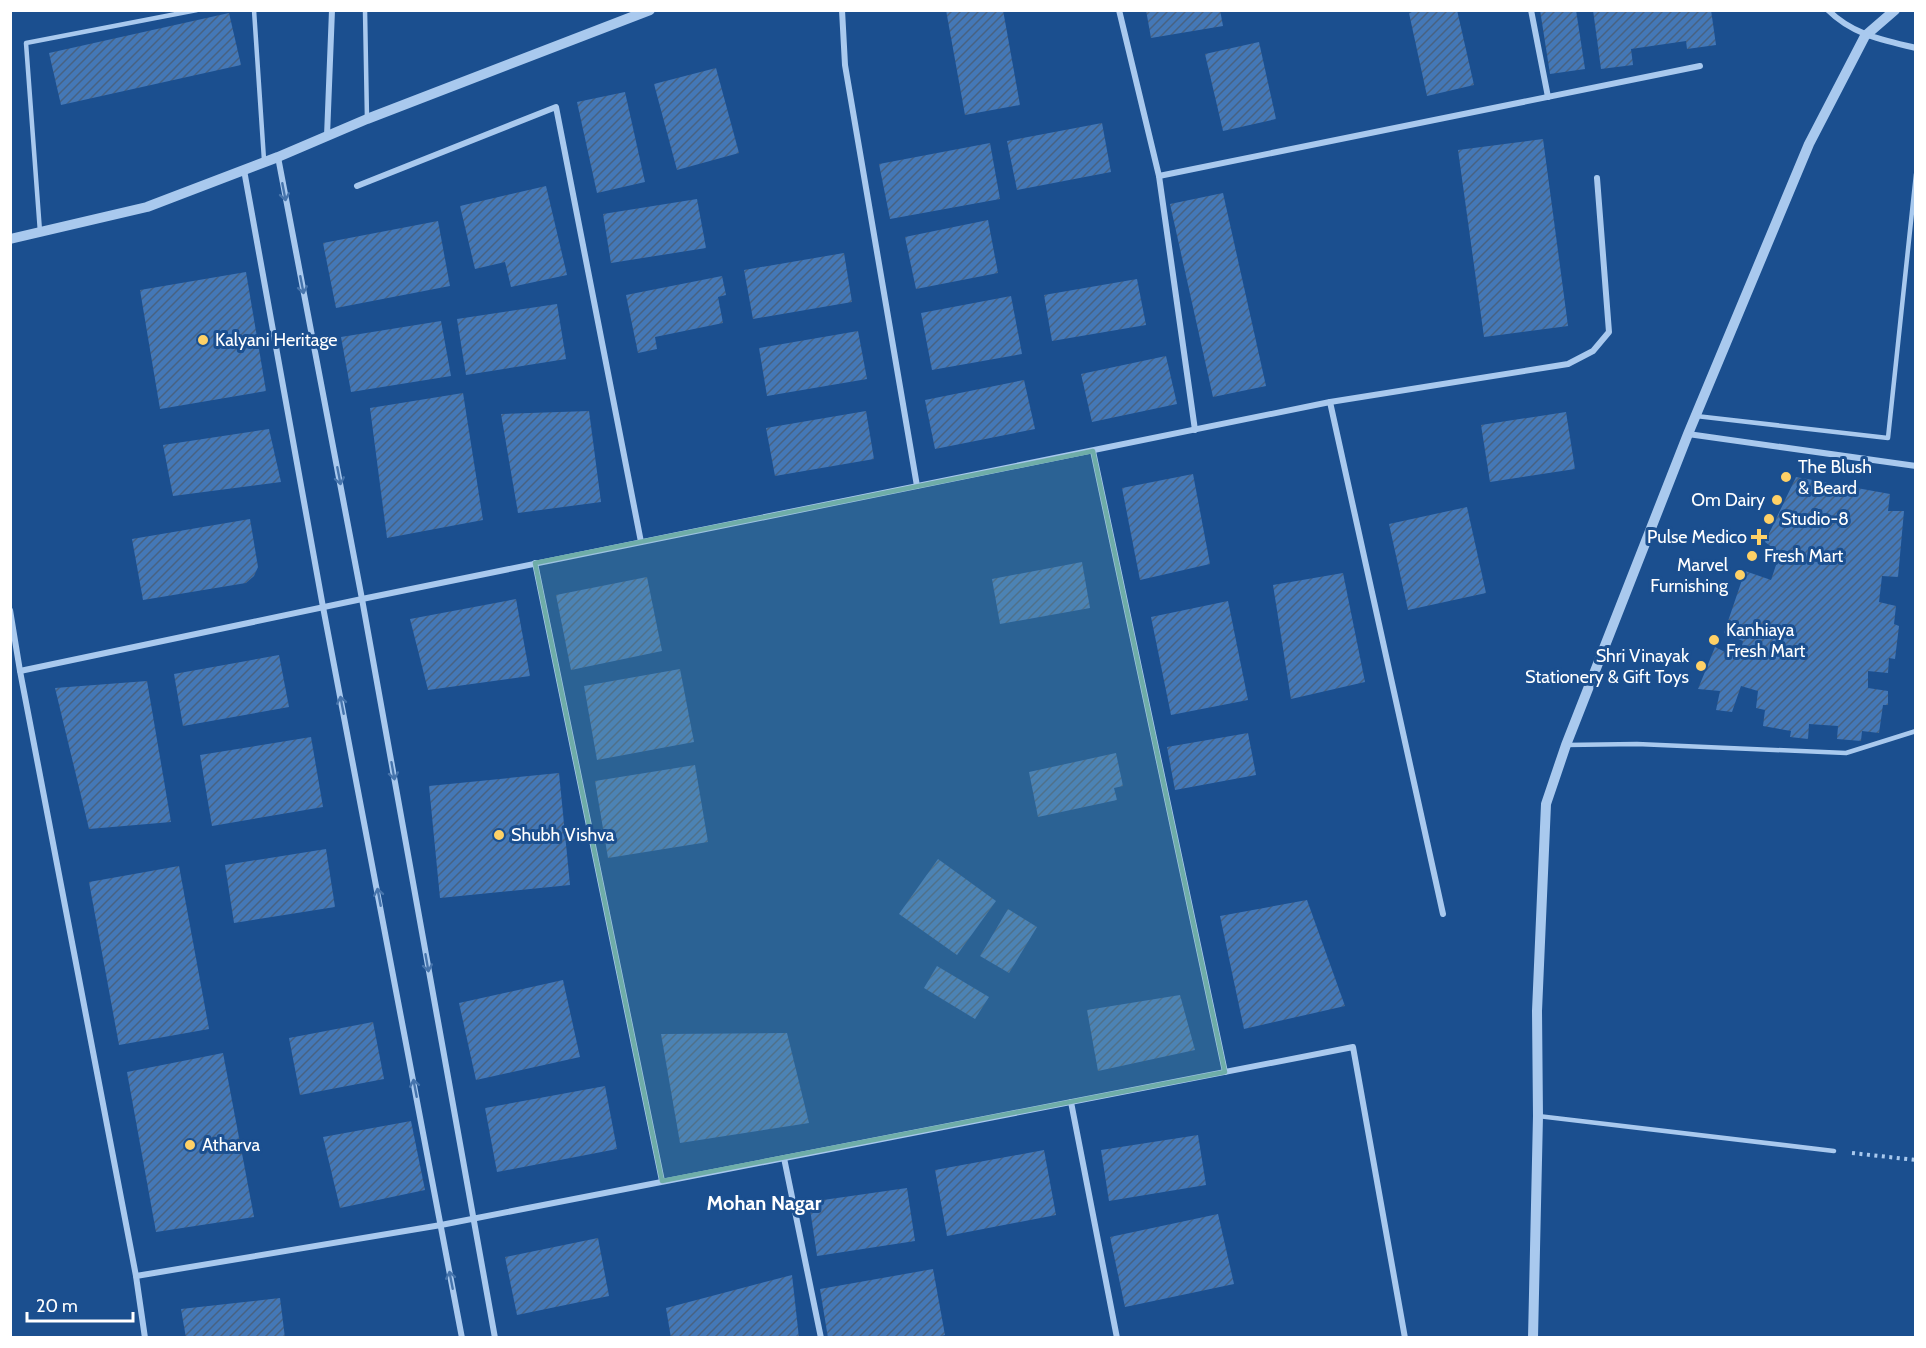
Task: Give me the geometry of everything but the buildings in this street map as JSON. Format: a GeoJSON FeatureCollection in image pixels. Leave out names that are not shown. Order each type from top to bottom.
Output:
{"type":"FeatureCollection","features":[{"type":"Feature","properties":{"kind":"street"},"geometry":{"type":"LineString","coordinates":[[327,136],[332,10]]}},
{"type":"Feature","properties":{"kind":"street"},"geometry":{"type":"LineString","coordinates":[[10,239],[147,207],[650,10]]}},
{"type":"Feature","properties":{"kind":"street"},"geometry":{"type":"LineString","coordinates":[[842,10],[845,66],[917,486]]}},
{"type":"Feature","properties":{"kind":"street"},"geometry":{"type":"LineString","coordinates":[[1119,10],[1159,176],[1195,430]]}},
{"type":"Feature","properties":{"kind":"street"},"geometry":{"type":"LineString","coordinates":[[1530,10],[1548,97]]}},
{"type":"Feature","properties":{"kind":"street"},"geometry":{"type":"LineString","coordinates":[[1828,10],[1840,23],[1866,36],[1916,48]]}},
{"type":"Feature","properties":{"kind":"street"},"geometry":{"type":"LineString","coordinates":[[1533,1338],[1538,1116],[1537,1011],[1546,804],[1566,745],[1688,434],[1809,144],[1866,36],[1895,10]]}},
{"type":"Feature","properties":{"kind":"street"},"geometry":{"type":"LineString","coordinates":[[1159,176],[1700,66]]}},
{"type":"Feature","properties":{"kind":"street"},"geometry":{"type":"LineString","coordinates":[[357,186],[556,106],[642,542]]}},
{"type":"Feature","properties":{"kind":"street"},"geometry":{"type":"LineString","coordinates":[[278,157],[362,598],[495,1338]]}},
{"type":"Feature","properties":{"kind":"street"},"geometry":{"type":"LineString","coordinates":[[244,170],[323,607],[462,1338]]}},
{"type":"Feature","properties":{"kind":"street"},"geometry":{"type":"LineString","coordinates":[[20,671],[362,598],[1330,402],[1568,364],[1593,351],[1609,332],[1597,178]]}},
{"type":"Feature","properties":{"kind":"street"},"geometry":{"type":"LineString","coordinates":[[1330,402],[1443,914]]}},
{"type":"Feature","properties":{"kind":"street"},"geometry":{"type":"LineString","coordinates":[[1688,434],[1916,465]]}},
{"type":"Feature","properties":{"kind":"street"},"geometry":{"type":"LineString","coordinates":[[1093,450],[1225,1072]]}},
{"type":"Feature","properties":{"kind":"street"},"geometry":{"type":"LineString","coordinates":[[535,563],[662,1181]]}},
{"type":"Feature","properties":{"kind":"street"},"geometry":{"type":"LineString","coordinates":[[10,610],[136,1276],[145,1338]]}},
{"type":"Feature","properties":{"kind":"street"},"geometry":{"type":"LineString","coordinates":[[136,1276],[441,1225],[1353,1047],[1405,1338]]}},
{"type":"Feature","properties":{"kind":"street"},"geometry":{"type":"LineString","coordinates":[[1071,1102],[1117,1338]]}},
{"type":"Feature","properties":{"kind":"street"},"geometry":{"type":"LineString","coordinates":[[784,1158],[821,1338]]}},
{"type":"Feature","properties":{"kind":"lane"},"geometry":{"type":"LineString","coordinates":[[40,232],[26,43],[196,10]]}},
{"type":"Feature","properties":{"kind":"lane"},"geometry":{"type":"LineString","coordinates":[[254,10],[264,162]]}},
{"type":"Feature","properties":{"kind":"lane"},"geometry":{"type":"LineString","coordinates":[[365,10],[367,119]]}},
{"type":"Feature","properties":{"kind":"lane"},"geometry":{"type":"LineString","coordinates":[[1696,416],[1888,438],[1916,174]]}},
{"type":"Feature","properties":{"kind":"lane"},"geometry":{"type":"LineString","coordinates":[[1566,745],[1637,744],[1846,753],[1916,731]]}},
{"type":"Feature","properties":{"kind":"lane"},"geometry":{"type":"LineString","coordinates":[[1538,1116],[1834,1151]]}},
{"type":"Feature","properties":{"kind":"path"},"geometry":{"type":"LineString","coordinates":[[1834,1151],[1916,1160]]}},
{"type":"Feature","properties":{"kind":"highlighted area"},"geometry":{"type":"Polygon","coordinates":[[[1093,451],[1225,1072],[662,1181],[535,563],[1093,451]]]}},
{"type":"Feature","properties":{"kind":"place","name":"Kalyani Heritage"},"geometry":{"type":"Point","coordinates":[203,340]}},
{"type":"Feature","properties":{"kind":"place","name":"The Blush & Beard"},"geometry":{"type":"Point","coordinates":[1786,477]}},
{"type":"Feature","properties":{"kind":"place","name":"Om Dairy"},"geometry":{"type":"Point","coordinates":[1777,500]}},
{"type":"Feature","properties":{"kind":"place","name":"Studio-8"},"geometry":{"type":"Point","coordinates":[1769,519]}},
{"type":"Feature","properties":{"kind":"place","name":"Pulse Medico"},"geometry":{"type":"Point","coordinates":[1759,537]}},
{"type":"Feature","properties":{"kind":"place","name":"Fresh Mart"},"geometry":{"type":"Point","coordinates":[1752,556]}},
{"type":"Feature","properties":{"kind":"place","name":"Marvel Furnishing"},"geometry":{"type":"Point","coordinates":[1740,575]}},
{"type":"Feature","properties":{"kind":"place","name":"Kanhiaya Fresh Mart"},"geometry":{"type":"Point","coordinates":[1714,640]}},
{"type":"Feature","properties":{"kind":"place","name":"Shri Vinayak Stationery & Gift Toys"},"geometry":{"type":"Point","coordinates":[1701,666]}},
{"type":"Feature","properties":{"kind":"place","name":"Shubh Vishva"},"geometry":{"type":"Point","coordinates":[499,835]}},
{"type":"Feature","properties":{"kind":"place","name":"Atharva"},"geometry":{"type":"Point","coordinates":[190,1145]}},
{"type":"Feature","properties":{"kind":"district","name":"Mohan Nagar"},"geometry":{"type":"Point","coordinates":[764,1203]}}]}
